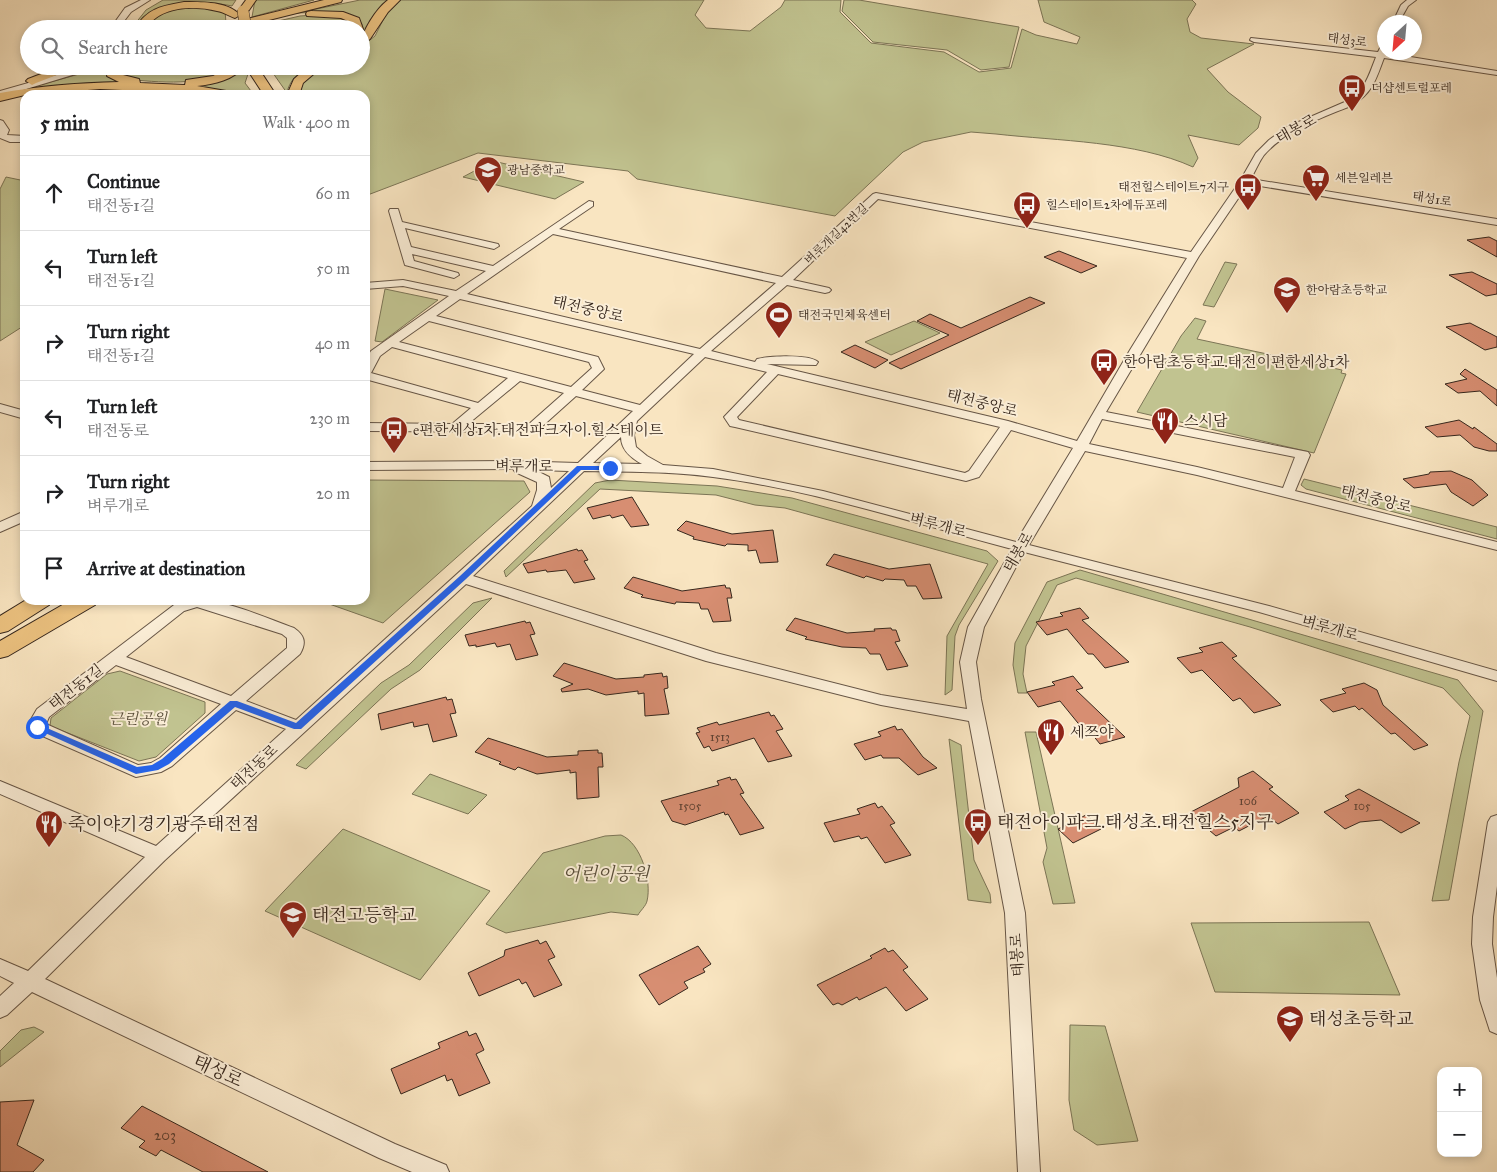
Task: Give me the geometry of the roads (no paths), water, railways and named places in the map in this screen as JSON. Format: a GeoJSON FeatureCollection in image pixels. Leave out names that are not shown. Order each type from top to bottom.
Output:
{"type":"FeatureCollection","features":[{"type":"Feature","properties":{"kind":"highway"},"geometry":{"type":"LineString","coordinates":[[134,20],[142,9],[159,0]]}},
{"type":"Feature","properties":{"kind":"highway"},"geometry":{"type":"LineString","coordinates":[[239,0],[241,9]]}},
{"type":"Feature","properties":{"kind":"highway"},"geometry":{"type":"LineString","coordinates":[[233,20],[241,9],[252,0]]}},
{"type":"Feature","properties":{"kind":"highway"},"geometry":{"type":"LineString","coordinates":[[269,17],[316,0]]}},
{"type":"Feature","properties":{"kind":"highway"},"geometry":{"type":"LineString","coordinates":[[258,20],[337,0]]}},
{"type":"Feature","properties":{"kind":"highway"},"geometry":{"type":"LineString","coordinates":[[269,17],[349,0]]}},
{"type":"Feature","properties":{"kind":"highway"},"geometry":{"type":"LineString","coordinates":[[370,33],[385,6],[395,0]]}},
{"type":"Feature","properties":{"kind":"highway"},"geometry":{"type":"LineString","coordinates":[[146,20],[151,12],[171,4],[209,2],[241,9]]}},
{"type":"Feature","properties":{"kind":"highway"},"geometry":{"type":"LineString","coordinates":[[269,17],[329,14],[355,20]]}},
{"type":"Feature","properties":{"kind":"highway"},"geometry":{"type":"LineString","coordinates":[[0,93],[49,75]]}},
{"type":"Feature","properties":{"kind":"highway"},"geometry":{"type":"LineString","coordinates":[[113,75],[120,79],[173,84],[212,80],[224,75]]}},
{"type":"Feature","properties":{"kind":"highway"},"geometry":{"type":"LineString","coordinates":[[257,75],[267,90]]}},
{"type":"Feature","properties":{"kind":"highway"},"geometry":{"type":"LineString","coordinates":[[268,75],[278,90]]}},
{"type":"Feature","properties":{"kind":"highway"},"geometry":{"type":"LineString","coordinates":[[294,90],[304,75]]}},
{"type":"Feature","properties":{"kind":"highway"},"geometry":{"type":"LineString","coordinates":[[29,90],[111,84],[202,90]]}},
{"type":"Feature","properties":{"kind":"highway"},"geometry":{"type":"LineString","coordinates":[[0,93],[20,91]]}},
{"type":"Feature","properties":{"kind":"highway"},"geometry":{"type":"LineString","coordinates":[[0,613],[20,599]]}},
{"type":"Feature","properties":{"kind":"highway"},"geometry":{"type":"LineString","coordinates":[[0,626],[33,605]]}},
{"type":"Feature","properties":{"kind":"highway"},"geometry":{"type":"LineString","coordinates":[[0,642],[54,605]]}},
{"type":"Feature","properties":{"kind":"highway"},"geometry":{"type":"LineString","coordinates":[[0,651],[78,605]]}},
{"type":"Feature","properties":{"kind":"street"},"geometry":{"type":"LineString","coordinates":[[121,20],[128,10],[146,0]]}},
{"type":"Feature","properties":{"kind":"street"},"geometry":{"type":"LineString","coordinates":[[1400,15],[1405,5],[1412,0]]}},
{"type":"Feature","properties":{"kind":"street","name":"태성3로"},"geometry":{"type":"LineString","coordinates":[[1254,40],[1377,51]]}},
{"type":"Feature","properties":{"kind":"street","name":"태성3로"},"geometry":{"type":"LineString","coordinates":[[1422,59],[1497,73]]}},
{"type":"Feature","properties":{"kind":"street","name":"태봉로"},"geometry":{"type":"LineString","coordinates":[[1029,1172],[1015,913],[973,699],[968,662],[976,628],[1020,547],[1081,446],[1098,414],[1194,256],[1245,180],[1259,155],[1281,135],[1302,123],[1350,103],[1365,92],[1379,60]]}},
{"type":"Feature","properties":{"kind":"street"},"geometry":{"type":"LineString","coordinates":[[24,77],[30,75]]}},
{"type":"Feature","properties":{"kind":"street"},"geometry":{"type":"LineString","coordinates":[[0,93],[59,75]]}},
{"type":"Feature","properties":{"kind":"street"},"geometry":{"type":"LineString","coordinates":[[0,93],[65,75]]}},
{"type":"Feature","properties":{"kind":"street"},"geometry":{"type":"LineString","coordinates":[[0,123],[5,130],[2,136],[10,139],[20,139]]}},
{"type":"Feature","properties":{"kind":"street","name":"태성1로"},"geometry":{"type":"LineString","coordinates":[[1245,180],[1497,222]]}},
{"type":"Feature","properties":{"kind":"street","name":"벼루개길42번길"},"geometry":{"type":"LineString","coordinates":[[580,468],[702,353],[785,281],[876,196],[1194,256]]}},
{"type":"Feature","properties":{"kind":"street"},"geometry":{"type":"LineString","coordinates":[[370,364],[375,354],[390,343],[589,204]]}},
{"type":"Feature","properties":{"kind":"street"},"geometry":{"type":"LineString","coordinates":[[394,211],[409,263],[454,275]]}},
{"type":"Feature","properties":{"kind":"street"},"geometry":{"type":"LineString","coordinates":[[399,224],[494,246]]}},
{"type":"Feature","properties":{"kind":"street"},"geometry":{"type":"LineString","coordinates":[[552,231],[825,290]]}},
{"type":"Feature","properties":{"kind":"street"},"geometry":{"type":"LineString","coordinates":[[406,249],[496,270]]}},
{"type":"Feature","properties":{"kind":"street","name":"태전중앙로"},"geometry":{"type":"LineString","coordinates":[[370,286],[403,283],[459,295],[1008,425],[1081,446],[1197,471],[1497,546]]}},
{"type":"Feature","properties":{"kind":"street"},"geometry":{"type":"LineString","coordinates":[[370,427],[532,428],[598,369],[594,360],[427,317]]}},
{"type":"Feature","properties":{"kind":"street"},"geometry":{"type":"LineString","coordinates":[[390,343],[572,391],[636,414],[627,437],[627,444],[638,456],[663,469]]}},
{"type":"Feature","properties":{"kind":"street"},"geometry":{"type":"LineString","coordinates":[[750,364],[772,360],[812,362]]}},
{"type":"Feature","properties":{"kind":"street"},"geometry":{"type":"LineString","coordinates":[[776,370],[730,417],[735,423],[966,477],[974,474],[1008,425]]}},
{"type":"Feature","properties":{"kind":"street"},"geometry":{"type":"LineString","coordinates":[[370,374],[480,406]]}},
{"type":"Feature","properties":{"kind":"street"},"geometry":{"type":"LineString","coordinates":[[455,428],[517,377]]}},
{"type":"Feature","properties":{"kind":"street"},"geometry":{"type":"LineString","coordinates":[[0,408],[20,413]]}},
{"type":"Feature","properties":{"kind":"street"},"geometry":{"type":"LineString","coordinates":[[1098,414],[1303,456],[1288,493]]}},
{"type":"Feature","properties":{"kind":"street"},"geometry":{"type":"LineString","coordinates":[[510,465],[535,474],[544,480],[544,490],[535,510]]}},
{"type":"Feature","properties":{"kind":"street","name":"벼루개로"},"geometry":{"type":"LineString","coordinates":[[370,466],[510,465],[663,469],[721,475],[799,489],[1264,609],[1497,676]]}},
{"type":"Feature","properties":{"kind":"street","name":"태전동로"},"geometry":{"type":"LineString","coordinates":[[0,1009],[158,855],[463,578],[580,468]]}},
{"type":"Feature","properties":{"kind":"street"},"geometry":{"type":"LineString","coordinates":[[0,528],[20,518]]}},
{"type":"Feature","properties":{"kind":"street"},"geometry":{"type":"LineString","coordinates":[[463,578],[712,656],[873,698],[978,717]]}},
{"type":"Feature","properties":{"kind":"street","name":"태전동1길"},"geometry":{"type":"LineString","coordinates":[[187,605],[179,608],[43,713],[37,727],[136,771],[166,762],[294,650],[296,636],[288,631],[212,605]]}},
{"type":"Feature","properties":{"kind":"street","name":"태전동1길"},"geometry":{"type":"LineString","coordinates":[[113,658],[298,727]]}},
{"type":"Feature","properties":{"kind":"street"},"geometry":{"type":"LineString","coordinates":[[0,787],[158,855]]}},
{"type":"Feature","properties":{"kind":"street"},"geometry":{"type":"LineString","coordinates":[[1497,822],[1483,917],[1482,944],[1490,1000],[1497,1025]]}},
{"type":"Feature","properties":{"kind":"street","name":"태성로"},"geometry":{"type":"LineString","coordinates":[[0,967],[379,1148],[438,1172]]}},
{"type":"Feature","properties":{"kind":"place","name":"더샵센트럴포레"},"geometry":{"type":"Point","coordinates":[1352,112]}},
{"type":"Feature","properties":{"kind":"place","name":"광남중학교"},"geometry":{"type":"Point","coordinates":[488,194]}},
{"type":"Feature","properties":{"kind":"place","name":"세븐일레븐"},"geometry":{"type":"Point","coordinates":[1316,202]}},
{"type":"Feature","properties":{"kind":"place","name":"태전힐스테이트7지구"},"geometry":{"type":"Point","coordinates":[1248,211]}},
{"type":"Feature","properties":{"kind":"place","name":"힐스테이트2차에듀포레"},"geometry":{"type":"Point","coordinates":[1027,229]}},
{"type":"Feature","properties":{"kind":"place","name":"한아람초등학교"},"geometry":{"type":"Point","coordinates":[1287,314]}},
{"type":"Feature","properties":{"kind":"place","name":"태전국민체육센터"},"geometry":{"type":"Point","coordinates":[779,339]}},
{"type":"Feature","properties":{"kind":"place","name":"한아람초등학교.태전이편한세상1차"},"geometry":{"type":"Point","coordinates":[1104,386]}},
{"type":"Feature","properties":{"kind":"place","name":"스시담"},"geometry":{"type":"Point","coordinates":[1165,445]}},
{"type":"Feature","properties":{"kind":"place","name":"e편한세상1차.태전파크자이.힐스테이트"},"geometry":{"type":"Point","coordinates":[394,454]}},
{"type":"Feature","properties":{"kind":"place","name":"세쯔야"},"geometry":{"type":"Point","coordinates":[1051,756]}},
{"type":"Feature","properties":{"kind":"place","name":"태전아이파크.태성초.태전힐스5지구"},"geometry":{"type":"Point","coordinates":[978,846]}},
{"type":"Feature","properties":{"kind":"place","name":"죽이야기경기광주태전점"},"geometry":{"type":"Point","coordinates":[49,848]}},
{"type":"Feature","properties":{"kind":"place","name":"태전고등학교"},"geometry":{"type":"Point","coordinates":[293,939]}},
{"type":"Feature","properties":{"kind":"place","name":"태성초등학교"},"geometry":{"type":"Point","coordinates":[1290,1043]}},
{"type":"Feature","properties":{"kind":"park label","name":"근린공원"},"geometry":{"type":"Point","coordinates":[138,719]}},
{"type":"Feature","properties":{"kind":"park label","name":"어린이공원"},"geometry":{"type":"Point","coordinates":[606,874]}}]}
